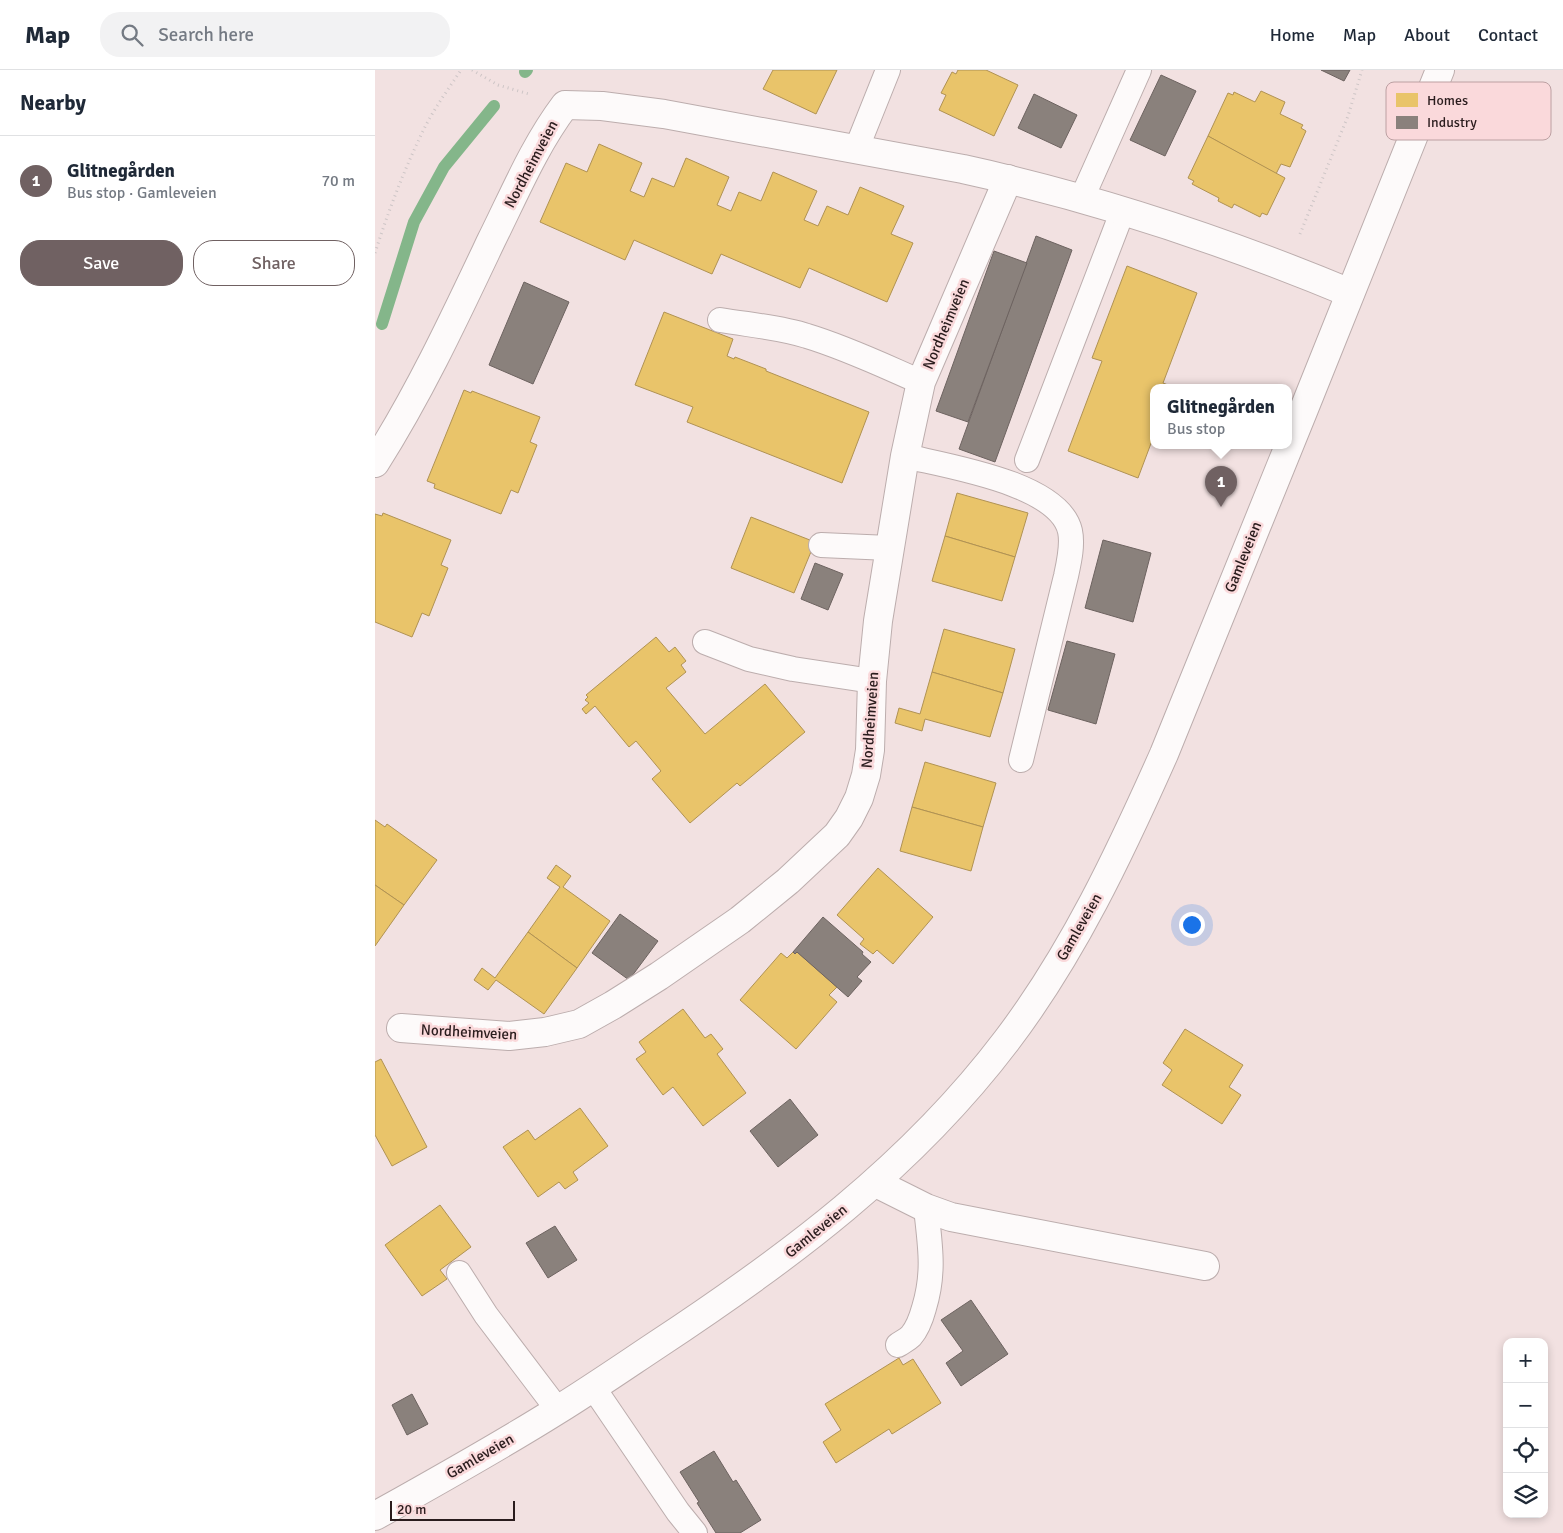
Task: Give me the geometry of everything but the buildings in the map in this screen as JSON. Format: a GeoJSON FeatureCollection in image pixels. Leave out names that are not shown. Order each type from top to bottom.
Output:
{"type":"FeatureCollection","features":[{"type":"Feature","properties":{"kind":"street","name":"Gamleveien"},"geometry":{"type":"LineString","coordinates":[[1435,82],[1440,70]]}},
{"type":"Feature","properties":{"kind":"street","name":"Nordheimveien"},"geometry":{"type":"LineString","coordinates":[[375,463],[434,361],[528,166],[552,122],[565,104],[602,106],[664,114],[1008,179],[1123,210],[1238,248],[1350,293]]}},
{"type":"Feature","properties":{"kind":"street","name":"Gamleveien"},"geometry":{"type":"LineString","coordinates":[[1292,439],[1412,140]]}},
{"type":"Feature","properties":{"kind":"street","name":"Nordheimveien"},"geometry":{"type":"LineString","coordinates":[[401,1028],[509,1036],[545,1032],[579,1024],[659,976],[740,920],[788,882],[837,835],[849,818],[859,798],[867,775],[870,750],[872,681],[878,621],[905,456],[921,382],[1008,179]]}},
{"type":"Feature","properties":{"kind":"street","name":"Gamleveien"},"geometry":{"type":"LineString","coordinates":[[375,1516],[558,1410],[759,1276],[876,1183],[919,1141],[980,1075],[1008,1039],[1065,954],[1091,909],[1164,754],[1288,449]]}},
{"type":"Feature","properties":{"kind":"street"},"geometry":{"type":"LineString","coordinates":[[876,1183],[926,1208],[951,1217],[1205,1266]]}},
{"type":"Feature","properties":{"kind":"lane"},"geometry":{"type":"LineString","coordinates":[[856,150],[887,70]]}},
{"type":"Feature","properties":{"kind":"lane"},"geometry":{"type":"LineString","coordinates":[[1082,198],[1139,70]]}},
{"type":"Feature","properties":{"kind":"lane"},"geometry":{"type":"LineString","coordinates":[[1027,460],[1123,210]]}},
{"type":"Feature","properties":{"kind":"lane"},"geometry":{"type":"LineString","coordinates":[[720,320],[806,335],[837,346],[921,382]]}},
{"type":"Feature","properties":{"kind":"lane"},"geometry":{"type":"LineString","coordinates":[[905,456],[1005,480],[1051,504],[1063,516],[1070,530],[1071,549],[1066,576],[1021,760]]}},
{"type":"Feature","properties":{"kind":"lane"},"geometry":{"type":"LineString","coordinates":[[821,545],[889,548]]}},
{"type":"Feature","properties":{"kind":"lane"},"geometry":{"type":"LineString","coordinates":[[705,642],[749,659],[793,670],[872,681]]}},
{"type":"Feature","properties":{"kind":"lane"},"geometry":{"type":"LineString","coordinates":[[898,1345],[917,1328],[931,1280],[932,1261],[926,1208]]}},
{"type":"Feature","properties":{"kind":"lane"},"geometry":{"type":"LineString","coordinates":[[459,1273],[486,1315],[558,1410]]}},
{"type":"Feature","properties":{"kind":"lane"},"geometry":{"type":"LineString","coordinates":[[593,1387],[678,1512],[695,1533]]}},
{"type":"Feature","properties":{"kind":"path"},"geometry":{"type":"LineString","coordinates":[[375,253],[391,204],[412,154],[427,123],[461,70]]}},
{"type":"Feature","properties":{"kind":"path"},"geometry":{"type":"LineString","coordinates":[[472,70],[498,85],[565,104]]}},
{"type":"Feature","properties":{"kind":"path"},"geometry":{"type":"LineString","coordinates":[[1287,267],[1348,116],[1362,70]]}},
{"type":"Feature","properties":{"kind":"waterway"},"geometry":{"type":"LineString","coordinates":[[382,324],[414,222],[444,167],[494,106]]}},
{"type":"Feature","properties":{"kind":"place","name":"Glitnegården"},"geometry":{"type":"Point","coordinates":[1221,507]}}]}
